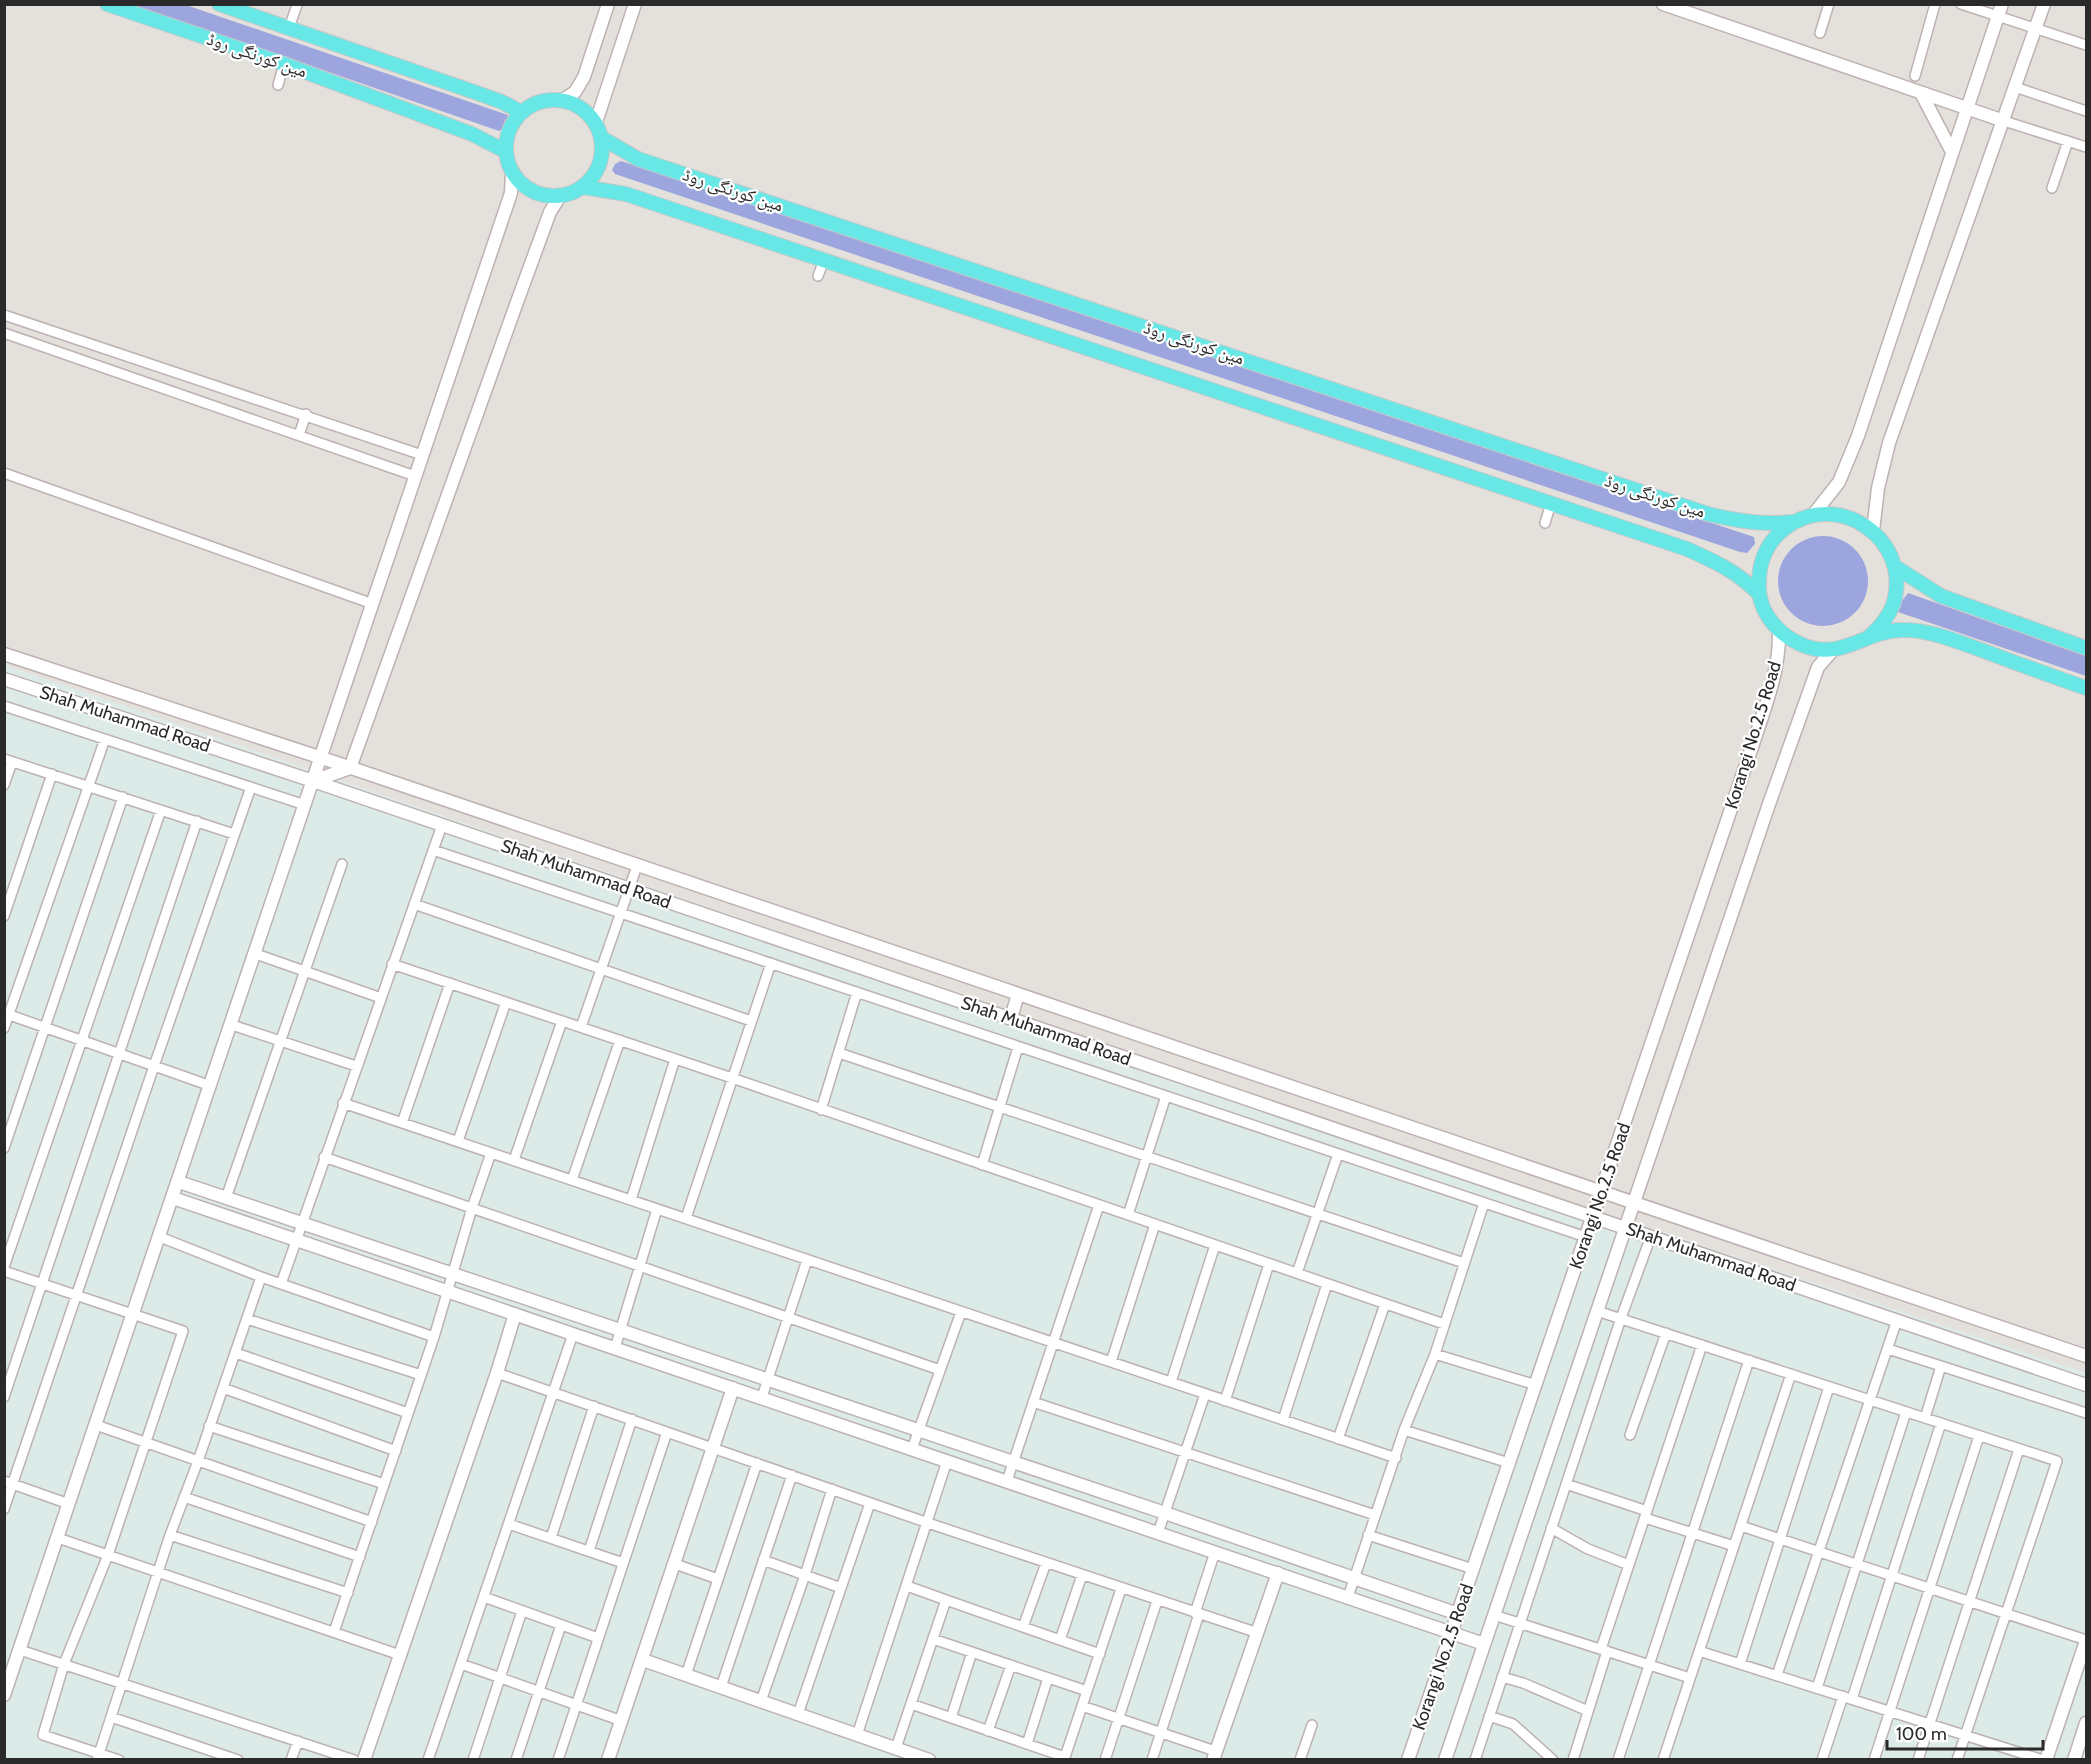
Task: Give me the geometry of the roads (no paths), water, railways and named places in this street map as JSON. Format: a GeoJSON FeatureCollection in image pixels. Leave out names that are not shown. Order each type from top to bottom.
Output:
{"type":"FeatureCollection","features":[{"type":"Feature","properties":{"kind":"main road","name":"مین کورنگی روڈ"},"geometry":{"type":"LineString","coordinates":[[107,4],[284,64],[472,134],[505,151]]}},
{"type":"Feature","properties":{"kind":"main road","name":"مین کورنگی روڈ"},"geometry":{"type":"LineString","coordinates":[[219,4],[502,102],[521,112]]}},
{"type":"Feature","properties":{"kind":"main road"},"geometry":{"type":"LineString","coordinates":[[563,100],[578,106],[596,122],[602,138],[603,152],[600,165],[593,177],[572,193],[560,196],[533,191],[521,183],[512,172],[505,151],[511,125],[521,112],[543,101],[563,100]]}},
{"type":"Feature","properties":{"kind":"main road","name":"مین کورنگی روڈ"},"geometry":{"type":"LineString","coordinates":[[602,138],[638,159],[1708,514],[1740,522],[1771,524],[1793,522]]}},
{"type":"Feature","properties":{"kind":"main road","name":"مین کورنگی روڈ"},"geometry":{"type":"LineString","coordinates":[[583,186],[626,194],[1687,549],[1745,579],[1760,595]]}},
{"type":"Feature","properties":{"kind":"main road"},"geometry":{"type":"LineString","coordinates":[[1869,637],[1883,623],[1893,605],[1896,586],[1894,566],[1887,547],[1873,531],[1855,519],[1834,514],[1813,515],[1793,522],[1776,536],[1765,553],[1759,574],[1760,595],[1767,615],[1779,631],[1794,642],[1813,650],[1832,651],[1869,637],[1900,630],[1926,632],[2086,688]]}},
{"type":"Feature","properties":{"kind":"main road"},"geometry":{"type":"LineString","coordinates":[[1894,566],[1941,596],[2086,648]]}},
{"type":"Feature","properties":{"kind":"street"},"geometry":{"type":"LineString","coordinates":[[563,100],[575,92],[584,77],[608,4]]}},
{"type":"Feature","properties":{"kind":"street"},"geometry":{"type":"LineString","coordinates":[[596,122],[635,4]]}},
{"type":"Feature","properties":{"kind":"street"},"geometry":{"type":"LineString","coordinates":[[1663,4],[2086,147]]}},
{"type":"Feature","properties":{"kind":"street"},"geometry":{"type":"LineString","coordinates":[[1820,33],[1828,4]]}},
{"type":"Feature","properties":{"kind":"street"},"geometry":{"type":"LineString","coordinates":[[1915,76],[1935,4]]}},
{"type":"Feature","properties":{"kind":"street"},"geometry":{"type":"LineString","coordinates":[[1960,4],[2086,45]]}},
{"type":"Feature","properties":{"kind":"street"},"geometry":{"type":"LineString","coordinates":[[1813,515],[1839,482],[1858,436],[2002,4]]}},
{"type":"Feature","properties":{"kind":"street"},"geometry":{"type":"LineString","coordinates":[[1873,531],[1878,488],[1889,443],[2044,4]]}},
{"type":"Feature","properties":{"kind":"street"},"geometry":{"type":"LineString","coordinates":[[289,28],[297,5]]}},
{"type":"Feature","properties":{"kind":"street"},"geometry":{"type":"LineString","coordinates":[[278,85],[284,64]]}},
{"type":"Feature","properties":{"kind":"street"},"geometry":{"type":"LineString","coordinates":[[2015,87],[2086,111]]}},
{"type":"Feature","properties":{"kind":"street"},"geometry":{"type":"LineString","coordinates":[[1921,93],[1952,152]]}},
{"type":"Feature","properties":{"kind":"street"},"geometry":{"type":"LineString","coordinates":[[2052,188],[2068,141]]}},
{"type":"Feature","properties":{"kind":"street"},"geometry":{"type":"LineString","coordinates":[[4,1695],[511,193],[512,172]]}},
{"type":"Feature","properties":{"kind":"street"},"geometry":{"type":"LineString","coordinates":[[313,781],[350,768],[550,212],[560,196]]}},
{"type":"Feature","properties":{"kind":"street"},"geometry":{"type":"LineString","coordinates":[[818,276],[824,260]]}},
{"type":"Feature","properties":{"kind":"street"},"geometry":{"type":"LineString","coordinates":[[4,315],[306,414],[422,455]]}},
{"type":"Feature","properties":{"kind":"street"},"geometry":{"type":"LineString","coordinates":[[4,333],[415,476]]}},
{"type":"Feature","properties":{"kind":"street"},"geometry":{"type":"LineString","coordinates":[[74,357],[80,340]]}},
{"type":"Feature","properties":{"kind":"street"},"geometry":{"type":"LineString","coordinates":[[299,435],[306,414]]}},
{"type":"Feature","properties":{"kind":"street"},"geometry":{"type":"LineString","coordinates":[[4,473],[373,604]]}},
{"type":"Feature","properties":{"kind":"street"},"geometry":{"type":"LineString","coordinates":[[1545,524],[1551,503]]}},
{"type":"Feature","properties":{"kind":"street","name":"Korangi No.2.5 Road"},"geometry":{"type":"LineString","coordinates":[[1408,1760],[1775,676],[1779,631]]}},
{"type":"Feature","properties":{"kind":"street","name":"Korangi No.2.5 Road"},"geometry":{"type":"LineString","coordinates":[[1445,1760],[1732,912],[1818,667],[1832,651]]}},
{"type":"Feature","properties":{"kind":"street","name":"Shah Muhammad Road"},"geometry":{"type":"LineString","coordinates":[[4,654],[322,758],[2086,1356]]}},
{"type":"Feature","properties":{"kind":"street","name":"Shah Muhammad Road"},"geometry":{"type":"LineString","coordinates":[[4,679],[313,781],[2086,1385]]}},
{"type":"Feature","properties":{"kind":"street"},"geometry":{"type":"LineString","coordinates":[[4,705],[306,805]]}},
{"type":"Feature","properties":{"kind":"street"},"geometry":{"type":"LineString","coordinates":[[4,1028],[105,739]]}},
{"type":"Feature","properties":{"kind":"street"},"geometry":{"type":"LineString","coordinates":[[4,785],[8,760],[234,834]]}},
{"type":"Feature","properties":{"kind":"street"},"geometry":{"type":"LineString","coordinates":[[4,916],[52,774]]}},
{"type":"Feature","properties":{"kind":"street"},"geometry":{"type":"LineString","coordinates":[[4,1509],[9,1483],[77,1295],[251,787]]}},
{"type":"Feature","properties":{"kind":"street"},"geometry":{"type":"LineString","coordinates":[[4,1148],[123,797]]}},
{"type":"Feature","properties":{"kind":"street"},"geometry":{"type":"LineString","coordinates":[[4,1267],[161,810]]}},
{"type":"Feature","properties":{"kind":"street"},"geometry":{"type":"LineString","coordinates":[[4,1397],[197,821]]}},
{"type":"Feature","properties":{"kind":"street"},"geometry":{"type":"LineString","coordinates":[[281,1284],[442,825]]}},
{"type":"Feature","properties":{"kind":"street"},"geometry":{"type":"LineString","coordinates":[[433,850],[1586,1237]]}},
{"type":"Feature","properties":{"kind":"street"},"geometry":{"type":"LineString","coordinates":[[226,1198],[342,864]]}},
{"type":"Feature","properties":{"kind":"street"},"geometry":{"type":"LineString","coordinates":[[581,1027],[637,866]]}},
{"type":"Feature","properties":{"kind":"street"},"geometry":{"type":"LineString","coordinates":[[414,904],[752,1021]]}},
{"type":"Feature","properties":{"kind":"street"},"geometry":{"type":"LineString","coordinates":[[256,954],[381,998]]}},
{"type":"Feature","properties":{"kind":"street"},"geometry":{"type":"LineString","coordinates":[[686,1218],[771,963]]}},
{"type":"Feature","properties":{"kind":"street"},"geometry":{"type":"LineString","coordinates":[[393,964],[732,1078],[1444,1324]]}},
{"type":"Feature","properties":{"kind":"street"},"geometry":{"type":"LineString","coordinates":[[402,1123],[450,983]]}},
{"type":"Feature","properties":{"kind":"street"},"geometry":{"type":"LineString","coordinates":[[821,1110],[857,992]]}},
{"type":"Feature","properties":{"kind":"street"},"geometry":{"type":"LineString","coordinates":[[1011,1018],[1018,994]]}},
{"type":"Feature","properties":{"kind":"street"},"geometry":{"type":"LineString","coordinates":[[458,1141],[506,1002]]}},
{"type":"Feature","properties":{"kind":"street"},"geometry":{"type":"LineString","coordinates":[[7,1014],[211,1086]]}},
{"type":"Feature","properties":{"kind":"street"},"geometry":{"type":"LineString","coordinates":[[513,1160],[562,1021]]}},
{"type":"Feature","properties":{"kind":"street"},"geometry":{"type":"LineString","coordinates":[[232,1025],[356,1066]]}},
{"type":"Feature","properties":{"kind":"street"},"geometry":{"type":"LineString","coordinates":[[572,1180],[620,1040]]}},
{"type":"Feature","properties":{"kind":"street"},"geometry":{"type":"LineString","coordinates":[[981,1165],[1018,1047]]}},
{"type":"Feature","properties":{"kind":"street"},"geometry":{"type":"LineString","coordinates":[[839,1053],[1464,1263]]}},
{"type":"Feature","properties":{"kind":"street"},"geometry":{"type":"LineString","coordinates":[[631,1200],[675,1059]]}},
{"type":"Feature","properties":{"kind":"street"},"geometry":{"type":"LineString","coordinates":[[1128,1215],[1166,1096]]}},
{"type":"Feature","properties":{"kind":"street"},"geometry":{"type":"LineString","coordinates":[[343,1103],[1396,1458]]}},
{"type":"Feature","properties":{"kind":"street"},"geometry":{"type":"LineString","coordinates":[[334,1632],[434,1337],[472,1208],[491,1153]]}},
{"type":"Feature","properties":{"kind":"street"},"geometry":{"type":"LineString","coordinates":[[1297,1273],[1338,1154]]}},
{"type":"Feature","properties":{"kind":"street"},"geometry":{"type":"LineString","coordinates":[[324,1157],[940,1370]]}},
{"type":"Feature","properties":{"kind":"street"},"geometry":{"type":"LineString","coordinates":[[179,1182],[621,1329],[1458,1614]]}},
{"type":"Feature","properties":{"kind":"street"},"geometry":{"type":"LineString","coordinates":[[173,1198],[1484,1644]]}},
{"type":"Feature","properties":{"kind":"street"},"geometry":{"type":"LineString","coordinates":[[1347,1597],[1404,1430],[1435,1354],[1484,1203]]}},
{"type":"Feature","properties":{"kind":"street"},"geometry":{"type":"LineString","coordinates":[[1006,1481],[1100,1205]]}},
{"type":"Feature","properties":{"kind":"street"},"geometry":{"type":"LineString","coordinates":[[615,1348],[657,1209]]}},
{"type":"Feature","properties":{"kind":"street"},"geometry":{"type":"LineString","coordinates":[[1110,1362],[1155,1224]]}},
{"type":"Feature","properties":{"kind":"street"},"geometry":{"type":"LineString","coordinates":[[1475,1760],[1519,1623],[1651,1236]]}},
{"type":"Feature","properties":{"kind":"street"},"geometry":{"type":"LineString","coordinates":[[160,1237],[261,1277],[434,1337]]}},
{"type":"Feature","properties":{"kind":"street"},"geometry":{"type":"LineString","coordinates":[[1171,1382],[1215,1245]]}},
{"type":"Feature","properties":{"kind":"street"},"geometry":{"type":"LineString","coordinates":[[762,1398],[807,1260]]}},
{"type":"Feature","properties":{"kind":"street"},"geometry":{"type":"LineString","coordinates":[[1225,1401],[1269,1264]]}},
{"type":"Feature","properties":{"kind":"street"},"geometry":{"type":"LineString","coordinates":[[4,1271],[183,1331],[108,1555],[64,1664],[43,1735],[98,1756],[118,1760]]}},
{"type":"Feature","properties":{"kind":"street"},"geometry":{"type":"LineString","coordinates":[[98,1756],[170,1535],[261,1277]]}},
{"type":"Feature","properties":{"kind":"street"},"geometry":{"type":"LineString","coordinates":[[1283,1420],[1327,1284]]}},
{"type":"Feature","properties":{"kind":"street"},"geometry":{"type":"LineString","coordinates":[[1338,1439],[1384,1304]]}},
{"type":"Feature","properties":{"kind":"street"},"geometry":{"type":"LineString","coordinates":[[1597,1311],[2057,1461],[1958,1760]]}},
{"type":"Feature","properties":{"kind":"street"},"geometry":{"type":"LineString","coordinates":[[912,1449],[961,1312]]}},
{"type":"Feature","properties":{"kind":"street"},"geometry":{"type":"LineString","coordinates":[[364,1760],[497,1373],[515,1314]]}},
{"type":"Feature","properties":{"kind":"street"},"geometry":{"type":"LineString","coordinates":[[247,1318],[421,1375]]}},
{"type":"Feature","properties":{"kind":"street"},"geometry":{"type":"LineString","coordinates":[[1778,1676],[1897,1320]]}},
{"type":"Feature","properties":{"kind":"street"},"geometry":{"type":"LineString","coordinates":[[1630,1435],[1666,1333]]}},
{"type":"Feature","properties":{"kind":"street"},"geometry":{"type":"LineString","coordinates":[[428,1760],[573,1334]]}},
{"type":"Feature","properties":{"kind":"street"},"geometry":{"type":"LineString","coordinates":[[1574,1760],[1629,1565],[1702,1345]]}},
{"type":"Feature","properties":{"kind":"street"},"geometry":{"type":"LineString","coordinates":[[1888,1349],[2086,1413]]}},
{"type":"Feature","properties":{"kind":"street"},"geometry":{"type":"LineString","coordinates":[[236,1353],[408,1413]]}},
{"type":"Feature","properties":{"kind":"street"},"geometry":{"type":"LineString","coordinates":[[1435,1354],[1536,1386]]}},
{"type":"Feature","properties":{"kind":"street"},"geometry":{"type":"LineString","coordinates":[[1618,1760],[1749,1360]]}},
{"type":"Feature","properties":{"kind":"street"},"geometry":{"type":"LineString","coordinates":[[1925,1418],[1941,1366]]}},
{"type":"Feature","properties":{"kind":"street"},"geometry":{"type":"LineString","coordinates":[[497,1373],[928,1523],[1258,1634]]}},
{"type":"Feature","properties":{"kind":"street"},"geometry":{"type":"LineString","coordinates":[[1663,1760],[1791,1374]]}},
{"type":"Feature","properties":{"kind":"street"},"geometry":{"type":"LineString","coordinates":[[1740,1664],[1829,1387]]}},
{"type":"Feature","properties":{"kind":"street"},"geometry":{"type":"LineString","coordinates":[[223,1388],[396,1450]]}},
{"type":"Feature","properties":{"kind":"street"},"geometry":{"type":"LineString","coordinates":[[609,1760],[733,1388]]}},
{"type":"Feature","properties":{"kind":"street"},"geometry":{"type":"LineString","coordinates":[[1158,1533],[1205,1394]]}},
{"type":"Feature","properties":{"kind":"street"},"geometry":{"type":"LineString","coordinates":[[1033,1402],[1375,1515]]}},
{"type":"Feature","properties":{"kind":"street"},"geometry":{"type":"LineString","coordinates":[[551,1538],[594,1406]]}},
{"type":"Feature","properties":{"kind":"street"},"geometry":{"type":"LineString","coordinates":[[1817,1688],[1906,1412]]}},
{"type":"Feature","properties":{"kind":"street"},"geometry":{"type":"LineString","coordinates":[[589,1551],[632,1419]]}},
{"type":"Feature","properties":{"kind":"street"},"geometry":{"type":"LineString","coordinates":[[1822,1760],[1848,1698],[1892,1575],[1941,1423]]}},
{"type":"Feature","properties":{"kind":"street"},"geometry":{"type":"LineString","coordinates":[[96,1425],[372,1522]]}},
{"type":"Feature","properties":{"kind":"street"},"geometry":{"type":"LineString","coordinates":[[209,1426],[384,1484]]}},
{"type":"Feature","properties":{"kind":"street"},"geometry":{"type":"LineString","coordinates":[[1404,1430],[1509,1463]]}},
{"type":"Feature","properties":{"kind":"street"},"geometry":{"type":"LineString","coordinates":[[558,1760],[667,1431]]}},
{"type":"Feature","properties":{"kind":"street"},"geometry":{"type":"LineString","coordinates":[[1874,1760],[1979,1436]]}},
{"type":"Feature","properties":{"kind":"street"},"geometry":{"type":"LineString","coordinates":[[1918,1760],[2019,1449]]}},
{"type":"Feature","properties":{"kind":"street"},"geometry":{"type":"LineString","coordinates":[[857,1735],[947,1461]]}},
{"type":"Feature","properties":{"kind":"street"},"geometry":{"type":"LineString","coordinates":[[686,1675],[757,1463]]}},
{"type":"Feature","properties":{"kind":"street"},"geometry":{"type":"LineString","coordinates":[[721,1688],[792,1475]]}},
{"type":"Feature","properties":{"kind":"street"},"geometry":{"type":"LineString","coordinates":[[9,1483],[69,1504]]}},
{"type":"Feature","properties":{"kind":"street"},"geometry":{"type":"LineString","coordinates":[[1566,1484],[1692,1533],[1734,1546]]}},
{"type":"Feature","properties":{"kind":"street"},"geometry":{"type":"LineString","coordinates":[[761,1701],[832,1489]]}},
{"type":"Feature","properties":{"kind":"street"},"geometry":{"type":"LineString","coordinates":[[184,1497],[360,1557]]}},
{"type":"Feature","properties":{"kind":"street"},"geometry":{"type":"LineString","coordinates":[[798,1714],[870,1503]]}},
{"type":"Feature","properties":{"kind":"street"},"geometry":{"type":"LineString","coordinates":[[509,1524],[623,1563]]}},
{"type":"Feature","properties":{"kind":"street"},"geometry":{"type":"LineString","coordinates":[[1699,1651],[2044,1760],[2086,1640],[1741,1526]]}},
{"type":"Feature","properties":{"kind":"street"},"geometry":{"type":"LineString","coordinates":[[1551,1528],[1588,1549],[1629,1565]]}},
{"type":"Feature","properties":{"kind":"street"},"geometry":{"type":"LineString","coordinates":[[170,1535],[348,1593]]}},
{"type":"Feature","properties":{"kind":"street"},"geometry":{"type":"LineString","coordinates":[[1368,1535],[1473,1569]]}},
{"type":"Feature","properties":{"kind":"street"},"geometry":{"type":"LineString","coordinates":[[58,1538],[400,1655]]}},
{"type":"Feature","properties":{"kind":"street"},"geometry":{"type":"LineString","coordinates":[[1152,1760],[1215,1552]]}},
{"type":"Feature","properties":{"kind":"street"},"geometry":{"type":"LineString","coordinates":[[764,1560],[841,1588]]}},
{"type":"Feature","properties":{"kind":"street"},"geometry":{"type":"LineString","coordinates":[[1023,1627],[1046,1563]]}},
{"type":"Feature","properties":{"kind":"street"},"geometry":{"type":"LineString","coordinates":[[675,1564],[718,1579]]}},
{"type":"Feature","properties":{"kind":"street"},"geometry":{"type":"LineString","coordinates":[[1082,1706],[1161,1733],[1214,1755],[1278,1574]]}},
{"type":"Feature","properties":{"kind":"street"},"geometry":{"type":"LineString","coordinates":[[1060,1640],[1082,1575]]}},
{"type":"Feature","properties":{"kind":"street"},"geometry":{"type":"LineString","coordinates":[[907,1586],[1100,1654]]}},
{"type":"Feature","properties":{"kind":"street"},"geometry":{"type":"LineString","coordinates":[[911,1704],[1064,1758],[1121,1589]]}},
{"type":"Feature","properties":{"kind":"street"},"geometry":{"type":"LineString","coordinates":[[484,1597],[598,1638]]}},
{"type":"Feature","properties":{"kind":"street"},"geometry":{"type":"LineString","coordinates":[[896,1748],[946,1600]]}},
{"type":"Feature","properties":{"kind":"street"},"geometry":{"type":"LineString","coordinates":[[1105,1760],[1157,1600]]}},
{"type":"Feature","properties":{"kind":"street"},"geometry":{"type":"LineString","coordinates":[[473,1760],[522,1611]]}},
{"type":"Feature","properties":{"kind":"street"},"geometry":{"type":"LineString","coordinates":[[1494,1615],[1690,1678]]}},
{"type":"Feature","properties":{"kind":"street"},"geometry":{"type":"LineString","coordinates":[[516,1760],[561,1625]]}},
{"type":"Feature","properties":{"kind":"street"},"geometry":{"type":"LineString","coordinates":[[933,1638],[1087,1691]]}},
{"type":"Feature","properties":{"kind":"street"},"geometry":{"type":"LineString","coordinates":[[20,1650],[354,1760]]}},
{"type":"Feature","properties":{"kind":"street"},"geometry":{"type":"LineString","coordinates":[[951,1718],[972,1652]]}},
{"type":"Feature","properties":{"kind":"street"},"geometry":{"type":"LineString","coordinates":[[643,1660],[929,1760]]}},
{"type":"Feature","properties":{"kind":"street"},"geometry":{"type":"LineString","coordinates":[[461,1664],[622,1721]]}},
{"type":"Feature","properties":{"kind":"street"},"geometry":{"type":"LineString","coordinates":[[988,1731],[1011,1665]]}},
{"type":"Feature","properties":{"kind":"street"},"geometry":{"type":"LineString","coordinates":[[1502,1677],[1523,1683],[1588,1711]]}},
{"type":"Feature","properties":{"kind":"street"},"geometry":{"type":"LineString","coordinates":[[1027,1744],[1048,1678]]}},
{"type":"Feature","properties":{"kind":"street"},"geometry":{"type":"LineString","coordinates":[[1489,1716],[1513,1724],[1553,1760]]}},
{"type":"Feature","properties":{"kind":"street"},"geometry":{"type":"LineString","coordinates":[[111,1717],[238,1760]]}},
{"type":"Feature","properties":{"kind":"street"},"geometry":{"type":"LineString","coordinates":[[2074,1760],[2086,1723]]}},
{"type":"Feature","properties":{"kind":"street"},"geometry":{"type":"LineString","coordinates":[[1300,1760],[1312,1725]]}},
{"type":"Feature","properties":{"kind":"street"},"geometry":{"type":"LineString","coordinates":[[291,1760],[298,1741]]}}]}
